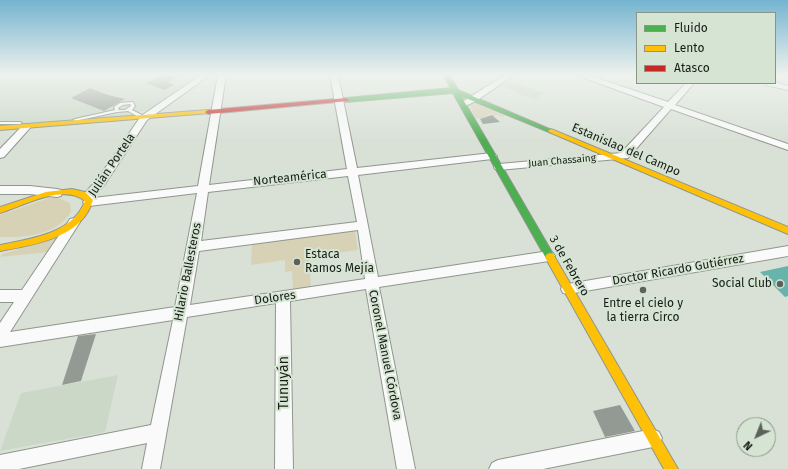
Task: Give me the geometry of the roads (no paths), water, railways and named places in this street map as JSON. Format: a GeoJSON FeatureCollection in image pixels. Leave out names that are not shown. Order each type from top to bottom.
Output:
{"type":"FeatureCollection","features":[{"type":"Feature","properties":{"kind":"street","name":"Julián Portela"},"geometry":{"type":"LineString","coordinates":[[0,335],[75,221],[82,214],[88,199],[102,182],[144,118],[174,97]]}},
{"type":"Feature","properties":{"kind":"street","name":"Hilario Ballesteros"},"geometry":{"type":"LineString","coordinates":[[151,469],[193,247],[218,97]]}},
{"type":"Feature","properties":{"kind":"street","name":"Coronel Manuel Córdova"},"geometry":{"type":"LineString","coordinates":[[338,97],[351,172],[363,225],[372,284],[406,469]]}},
{"type":"Feature","properties":{"kind":"street"},"geometry":{"type":"LineString","coordinates":[[0,128],[216,112],[372,97]]}},
{"type":"Feature","properties":{"kind":"street","name":"3 de Febrero"},"geometry":{"type":"LineString","coordinates":[[458,97],[671,469]]}},
{"type":"Feature","properties":{"kind":"street","name":"Estanislao del Campo"},"geometry":{"type":"LineString","coordinates":[[468,97],[788,231]]}},
{"type":"Feature","properties":{"kind":"street"},"geometry":{"type":"LineString","coordinates":[[462,104],[476,97]]}},
{"type":"Feature","properties":{"kind":"street"},"geometry":{"type":"LineString","coordinates":[[642,97],[788,147]]}},
{"type":"Feature","properties":{"kind":"street","name":"Juan Chassaing"},"geometry":{"type":"LineString","coordinates":[[499,167],[624,156],[676,97]]}},
{"type":"Feature","properties":{"kind":"street"},"geometry":{"type":"LineString","coordinates":[[0,155],[26,127]]}},
{"type":"Feature","properties":{"kind":"street","name":"Norteamérica"},"geometry":{"type":"LineString","coordinates":[[0,190],[30,190],[79,194],[88,199],[203,188],[492,156]]}},
{"type":"Feature","properties":{"kind":"street"},"geometry":{"type":"LineString","coordinates":[[0,209],[31,198],[57,193]]}},
{"type":"Feature","properties":{"kind":"street"},"geometry":{"type":"LineString","coordinates":[[0,248],[30,242],[56,232],[75,221]]}},
{"type":"Feature","properties":{"kind":"street"},"geometry":{"type":"LineString","coordinates":[[193,247],[363,225]]}},
{"type":"Feature","properties":{"kind":"street"},"geometry":{"type":"LineString","coordinates":[[0,240],[30,242]]}},
{"type":"Feature","properties":{"kind":"street","name":"Doctor Ricardo Gutiérrez"},"geometry":{"type":"LineString","coordinates":[[568,289],[788,251]]}},
{"type":"Feature","properties":{"kind":"street","name":"Dolores"},"geometry":{"type":"LineString","coordinates":[[0,340],[549,256]]}},
{"type":"Feature","properties":{"kind":"street"},"geometry":{"type":"LineString","coordinates":[[0,296],[26,296]]}},
{"type":"Feature","properties":{"kind":"street","name":"Tunuyán"},"geometry":{"type":"LineString","coordinates":[[283,297],[284,469]]}},
{"type":"Feature","properties":{"kind":"street"},"geometry":{"type":"LineString","coordinates":[[0,464],[158,432]]}},
{"type":"Feature","properties":{"kind":"street"},"geometry":{"type":"LineString","coordinates":[[498,469],[653,438]]}},
{"type":"Feature","properties":{"kind":"lane"},"geometry":{"type":"LineString","coordinates":[[117,111],[116,108],[118,106],[125,103],[131,103],[133,106],[128,110]]}},
{"type":"Feature","properties":{"kind":"lane"},"geometry":{"type":"LineString","coordinates":[[0,123],[74,120],[128,110],[144,118]]}},
{"type":"Feature","properties":{"kind":"water","name":"Social Club"},"geometry":{"type":"Polygon","coordinates":[[[788,266],[788,296],[785,297],[760,272],[788,266]]]}},
{"type":"Feature","properties":{"kind":"place","name":"Estaca Ramos Mejía"},"geometry":{"type":"Point","coordinates":[297,262]}},
{"type":"Feature","properties":{"kind":"place","name":"Social Club"},"geometry":{"type":"Point","coordinates":[780,284]}},
{"type":"Feature","properties":{"kind":"place","name":"Entre el cielo y la tierra Circo"},"geometry":{"type":"Point","coordinates":[643,290]}}]}
